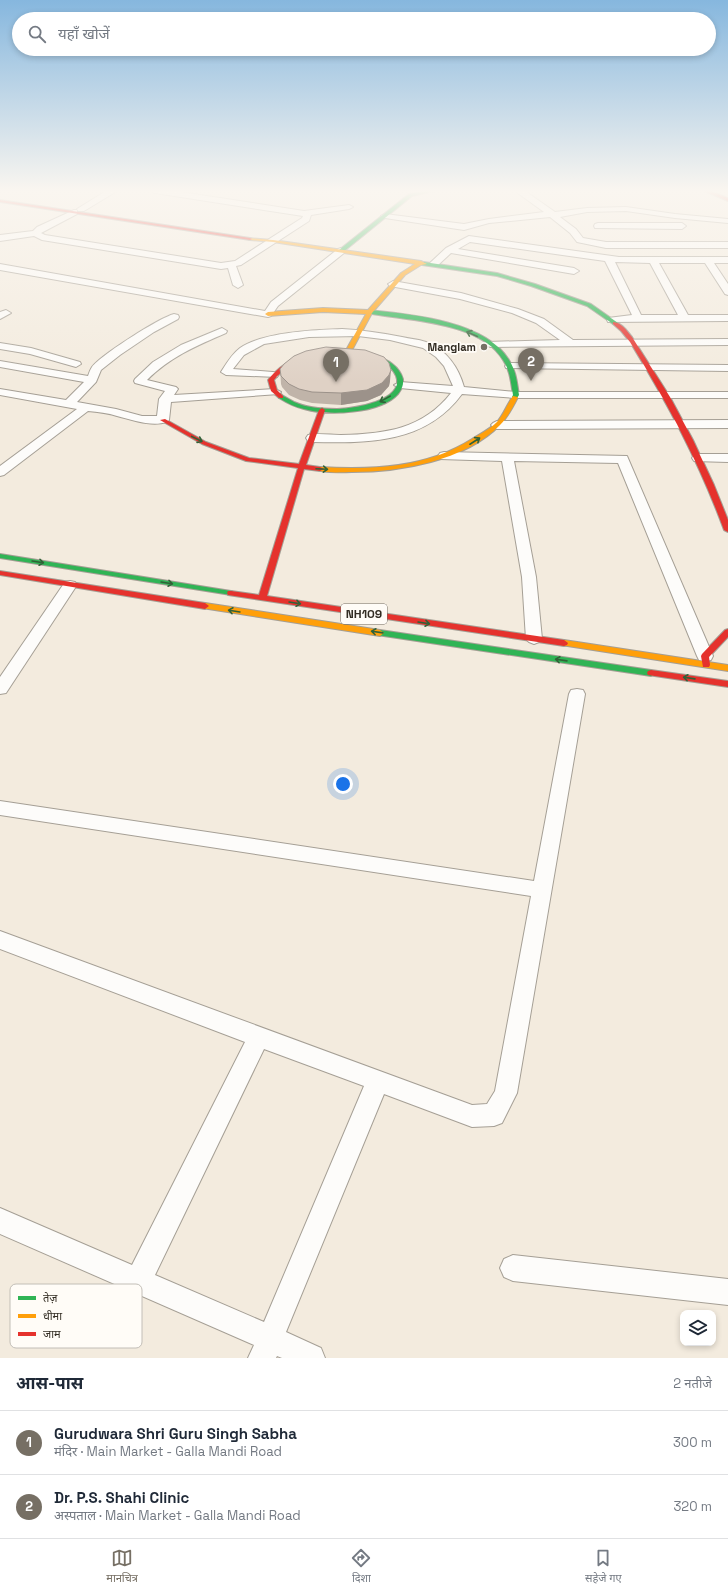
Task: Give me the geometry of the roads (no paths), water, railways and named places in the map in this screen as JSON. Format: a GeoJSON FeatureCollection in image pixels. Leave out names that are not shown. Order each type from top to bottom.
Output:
{"type":"FeatureCollection","features":[{"type":"Feature","properties":{"kind":"main road"},"geometry":{"type":"LineString","coordinates":[[364,254],[434,264],[497,275],[534,285],[589,305],[623,328],[649,367],[682,424],[698,458],[723,502],[728,530]]}},
{"type":"Feature","properties":{"kind":"main road"},"geometry":{"type":"LineString","coordinates":[[348,352],[370,312],[393,284],[403,274],[422,263]]}},
{"type":"Feature","properties":{"kind":"main road"},"geometry":{"type":"LineString","coordinates":[[163,420],[193,438],[242,458],[301,468],[355,471],[401,466],[444,456],[472,443],[497,425],[516,395],[510,366],[501,352],[484,339],[456,327],[400,315],[370,312],[340,310],[268,314]]}},
{"type":"Feature","properties":{"kind":"main road"},"geometry":{"type":"LineString","coordinates":[[326,352],[348,352],[366,355],[382,360],[394,367],[400,376],[400,385],[394,394],[364,408],[322,410],[300,406],[283,399],[275,392],[271,380],[273,375],[276,370],[288,362],[306,355],[326,352]]}},
{"type":"Feature","properties":{"kind":"main road"},"geometry":{"type":"LineString","coordinates":[[254,614],[262,598],[301,468],[322,410]]}},
{"type":"Feature","properties":{"kind":"main road","name":"NH109"},"geometry":{"type":"LineString","coordinates":[[0,556],[262,598],[534,639],[705,660],[728,668]]}},
{"type":"Feature","properties":{"kind":"main road","name":"NH109"},"geometry":{"type":"LineString","coordinates":[[0,573],[254,614],[728,684]]}},
{"type":"Feature","properties":{"kind":"main road"},"geometry":{"type":"LineString","coordinates":[[128,594],[141,579]]}},
{"type":"Feature","properties":{"kind":"main road"},"geometry":{"type":"LineString","coordinates":[[705,680],[705,660],[728,632]]}},
{"type":"Feature","properties":{"kind":"street"},"geometry":{"type":"LineString","coordinates":[[149,254],[221,266],[238,263],[252,254]]}},
{"type":"Feature","properties":{"kind":"street"},"geometry":{"type":"LineString","coordinates":[[0,267],[268,314],[274,304],[337,254]]}},
{"type":"Feature","properties":{"kind":"street"},"geometry":{"type":"LineString","coordinates":[[434,264],[444,254]]}},
{"type":"Feature","properties":{"kind":"street"},"geometry":{"type":"LineString","coordinates":[[475,254],[574,271]]}},
{"type":"Feature","properties":{"kind":"street"},"geometry":{"type":"LineString","coordinates":[[577,254],[609,259],[728,260]]}},
{"type":"Feature","properties":{"kind":"street"},"geometry":{"type":"LineString","coordinates":[[655,254],[656,260],[685,318]]}},
{"type":"Feature","properties":{"kind":"street"},"geometry":{"type":"LineString","coordinates":[[609,259],[638,318]]}},
{"type":"Feature","properties":{"kind":"street"},"geometry":{"type":"LineString","coordinates":[[708,260],[728,292]]}},
{"type":"Feature","properties":{"kind":"street"},"geometry":{"type":"LineString","coordinates":[[231,265],[238,285]]}},
{"type":"Feature","properties":{"kind":"street"},"geometry":{"type":"LineString","coordinates":[[393,284],[461,296],[515,311],[540,321],[570,343]]}},
{"type":"Feature","properties":{"kind":"street"},"geometry":{"type":"LineString","coordinates":[[68,404],[92,380],[96,369],[116,353],[150,330],[174,317]]}},
{"type":"Feature","properties":{"kind":"street"},"geometry":{"type":"LineString","coordinates":[[612,320],[638,318],[728,318]]}},
{"type":"Feature","properties":{"kind":"street"},"geometry":{"type":"LineString","coordinates":[[0,392],[116,412],[142,419],[163,420],[162,412],[165,399],[172,389],[139,382],[157,364],[186,347],[222,331]]}},
{"type":"Feature","properties":{"kind":"street"},"geometry":{"type":"LineString","coordinates":[[273,375],[226,372],[237,355],[255,344],[299,334],[358,332],[388,336],[426,346],[446,359],[456,375],[459,390],[448,405],[430,420],[402,432],[371,437],[312,438]]}},
{"type":"Feature","properties":{"kind":"street"},"geometry":{"type":"LineString","coordinates":[[491,344],[728,342]]}},
{"type":"Feature","properties":{"kind":"street"},"geometry":{"type":"LineString","coordinates":[[0,346],[32,351],[76,364]]}},
{"type":"Feature","properties":{"kind":"street"},"geometry":{"type":"LineString","coordinates":[[0,364],[92,380]]}},
{"type":"Feature","properties":{"kind":"street"},"geometry":{"type":"LineString","coordinates":[[510,366],[728,368]]}},
{"type":"Feature","properties":{"kind":"street"},"geometry":{"type":"LineString","coordinates":[[400,385],[516,395],[728,395]]}},
{"type":"Feature","properties":{"kind":"street"},"geometry":{"type":"LineString","coordinates":[[165,399],[275,392]]}},
{"type":"Feature","properties":{"kind":"street"},"geometry":{"type":"LineString","coordinates":[[0,472],[86,407]]}},
{"type":"Feature","properties":{"kind":"street"},"geometry":{"type":"LineString","coordinates":[[497,425],[728,424]]}},
{"type":"Feature","properties":{"kind":"street"},"geometry":{"type":"LineString","coordinates":[[444,456],[623,459],[705,660]]}},
{"type":"Feature","properties":{"kind":"street"},"geometry":{"type":"LineString","coordinates":[[507,457],[529,577],[534,639]]}},
{"type":"Feature","properties":{"kind":"street"},"geometry":{"type":"LineString","coordinates":[[698,458],[728,458]]}},
{"type":"Feature","properties":{"kind":"street"},"geometry":{"type":"LineString","coordinates":[[0,689],[70,585]]}},
{"type":"Feature","properties":{"kind":"street"},"geometry":{"type":"LineString","coordinates":[[0,940],[472,1116],[494,1115],[506,1093],[577,694]]}},
{"type":"Feature","properties":{"kind":"street"},"geometry":{"type":"LineString","coordinates":[[0,808],[541,890]]}},
{"type":"Feature","properties":{"kind":"street"},"geometry":{"type":"LineString","coordinates":[[138,1281],[259,1037]]}},
{"type":"Feature","properties":{"kind":"street"},"geometry":{"type":"LineString","coordinates":[[266,1348],[378,1081]]}},
{"type":"Feature","properties":{"kind":"street"},"geometry":{"type":"LineString","coordinates":[[0,1221],[138,1281],[266,1348],[311,1358]]}},
{"type":"Feature","properties":{"kind":"street"},"geometry":{"type":"LineString","coordinates":[[512,1268],[728,1292]]}},
{"type":"Feature","properties":{"kind":"place","name":"Manglam"},"geometry":{"type":"Point","coordinates":[484,347]}},
{"type":"Feature","properties":{"kind":"place","name":"Dr. P.S. Shahi Clinic"},"geometry":{"type":"Point","coordinates":[531,381]}},
{"type":"Feature","properties":{"kind":"place","name":"Gurudwara Shri Guru Singh Sabha"},"geometry":{"type":"Point","coordinates":[336,382]}}]}
